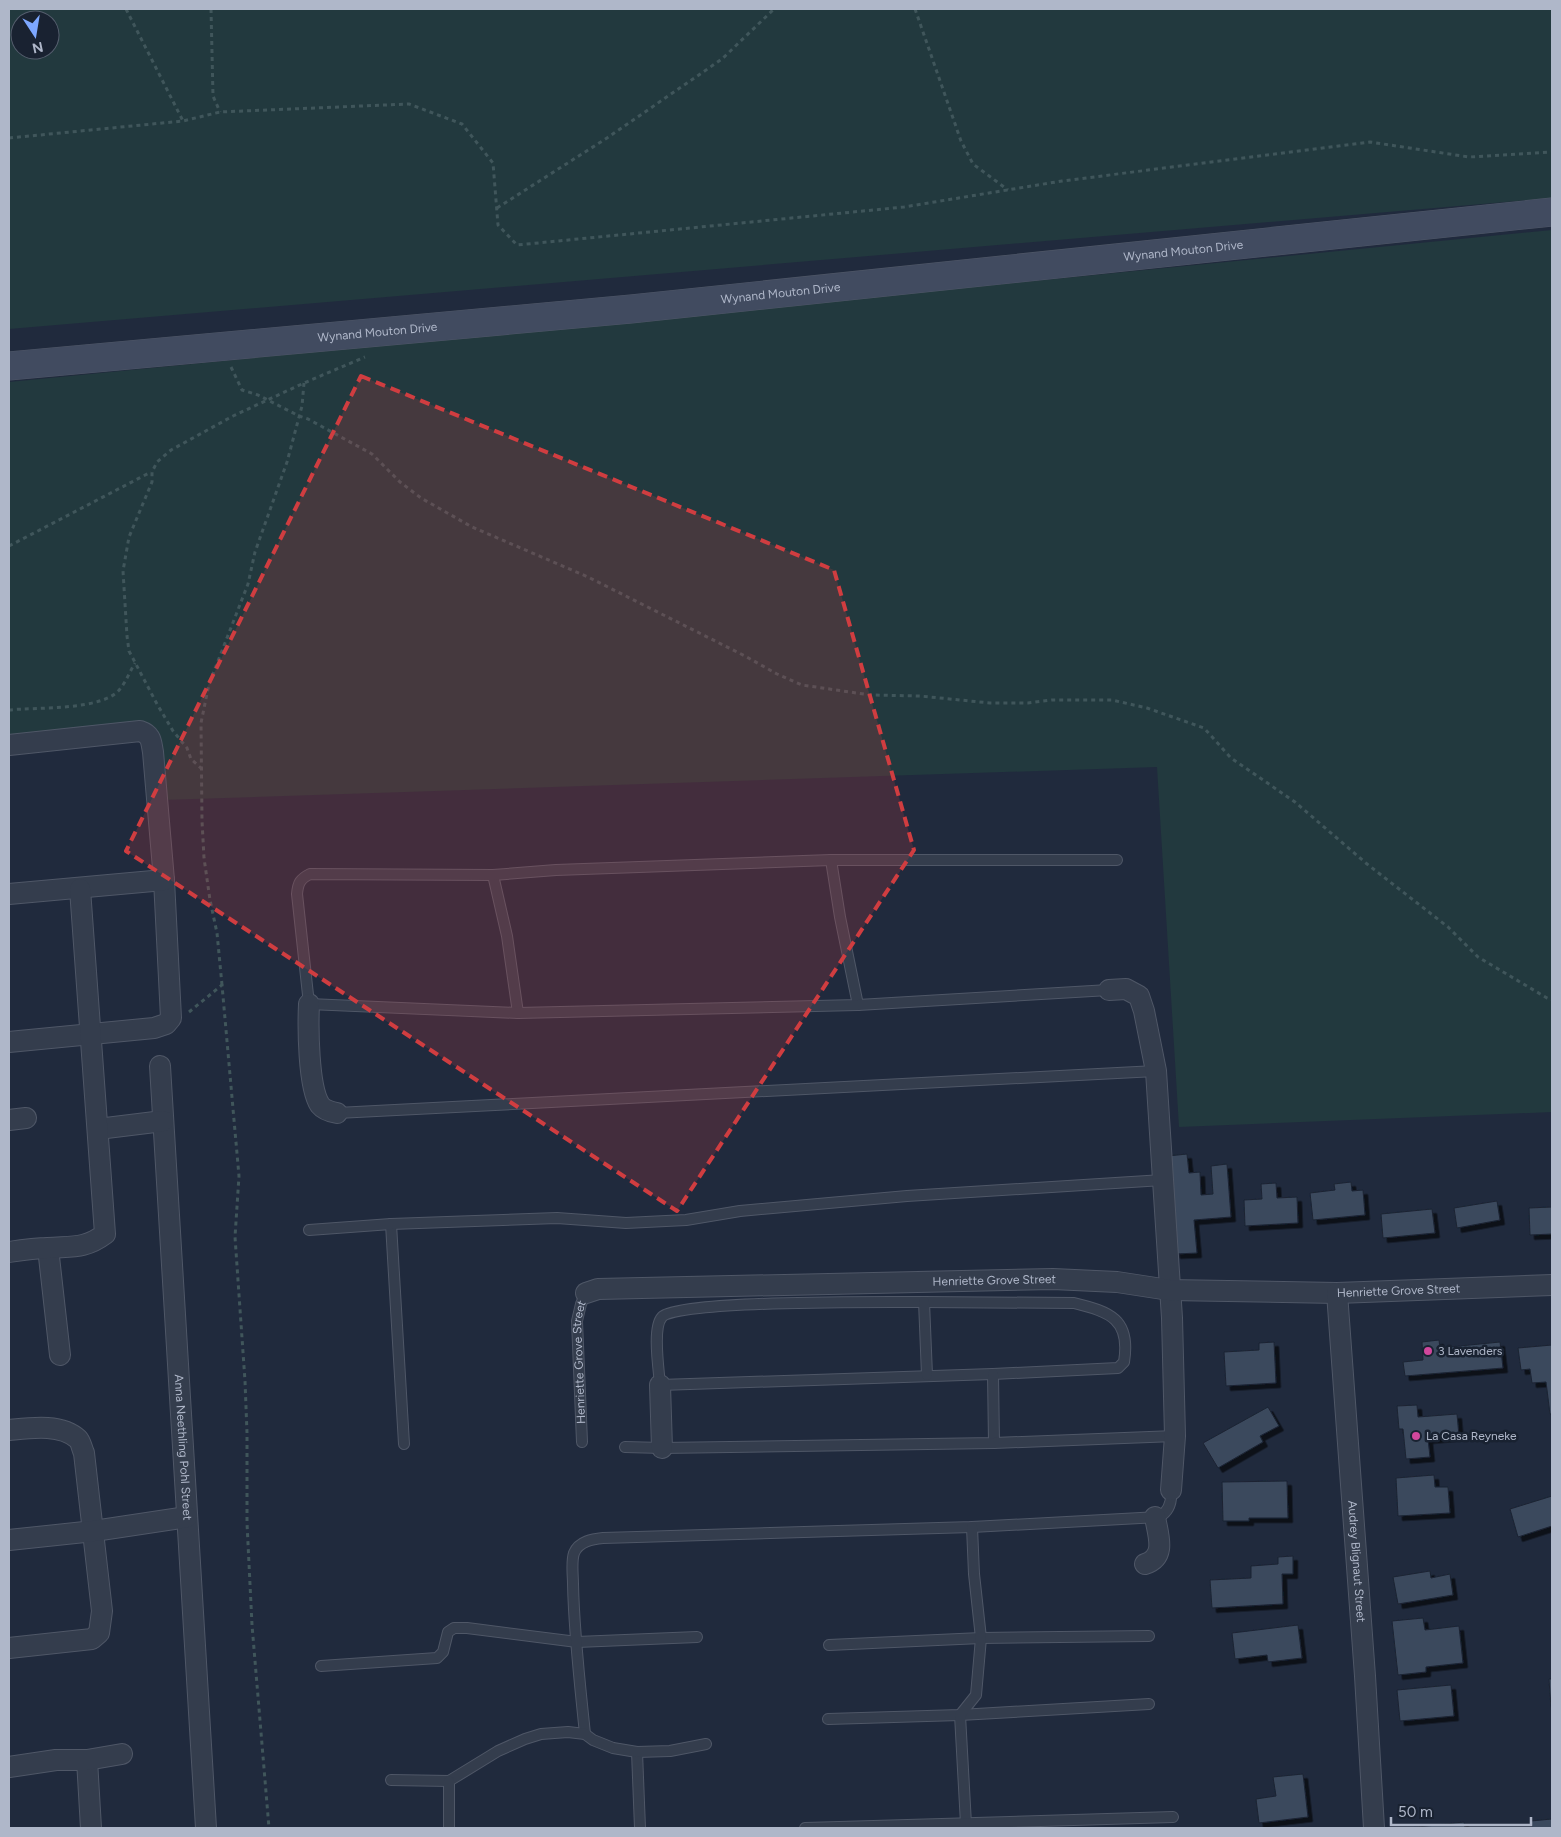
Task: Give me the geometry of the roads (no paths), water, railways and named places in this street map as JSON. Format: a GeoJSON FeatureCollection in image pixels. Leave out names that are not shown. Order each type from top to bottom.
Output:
{"type":"FeatureCollection","features":[{"type":"Feature","properties":{"kind":"street","name":"Wynand Mouton Drive"},"geometry":{"type":"LineString","coordinates":[[9,366],[631,309],[1552,212]]}},
{"type":"Feature","properties":{"kind":"street"},"geometry":{"type":"LineString","coordinates":[[9,745],[140,731],[147,733],[151,741],[164,880],[171,1018],[166,1024],[154,1028],[9,1042]]}},
{"type":"Feature","properties":{"kind":"street"},"geometry":{"type":"LineString","coordinates":[[9,894],[164,880]]}},
{"type":"Feature","properties":{"kind":"street"},"geometry":{"type":"LineString","coordinates":[[9,1252],[80,1247],[90,1244],[104,1234],[80,889]]}},
{"type":"Feature","properties":{"kind":"street"},"geometry":{"type":"LineString","coordinates":[[1108,990],[1126,989],[1139,996],[1144,1011],[1156,1071],[1169,1290],[1175,1436],[1171,1490]]}},
{"type":"Feature","properties":{"kind":"street"},"geometry":{"type":"LineString","coordinates":[[309,1004],[308,1031],[312,1076],[316,1095],[320,1105],[327,1111],[337,1114]]}},
{"type":"Feature","properties":{"kind":"street","name":"Anna Neethling Pohl Street"},"geometry":{"type":"LineString","coordinates":[[160,1066],[206,1828]]}},
{"type":"Feature","properties":{"kind":"street"},"geometry":{"type":"LineString","coordinates":[[98,1129],[163,1121]]}},
{"type":"Feature","properties":{"kind":"street"},"geometry":{"type":"LineString","coordinates":[[48,1248],[60,1355]]}},
{"type":"Feature","properties":{"kind":"street","name":"Henriette Grove Street"},"geometry":{"type":"LineString","coordinates":[[586,1293],[598,1288],[1053,1279],[1117,1282],[1169,1290],[1337,1293],[1552,1285]]}},
{"type":"Feature","properties":{"kind":"street","name":"Audrey Blignaut Street"},"geometry":{"type":"LineString","coordinates":[[1337,1293],[1365,1676],[1374,1828]]}},
{"type":"Feature","properties":{"kind":"street"},"geometry":{"type":"LineString","coordinates":[[660,1385],[662,1448]]}},
{"type":"Feature","properties":{"kind":"street"},"geometry":{"type":"LineString","coordinates":[[9,1430],[55,1429],[80,1440],[84,1453],[102,1611],[99,1633],[92,1639],[9,1648]]}},
{"type":"Feature","properties":{"kind":"street"},"geometry":{"type":"LineString","coordinates":[[9,1540],[94,1531],[187,1517]]}},
{"type":"Feature","properties":{"kind":"street"},"geometry":{"type":"LineString","coordinates":[[1145,1564],[1155,1559],[1159,1554],[1155,1517]]}},
{"type":"Feature","properties":{"kind":"street"},"geometry":{"type":"LineString","coordinates":[[9,1767],[56,1760],[87,1760],[122,1754]]}},
{"type":"Feature","properties":{"kind":"street"},"geometry":{"type":"LineString","coordinates":[[87,1760],[91,1828]]}},
{"type":"Feature","properties":{"kind":"lane"},"geometry":{"type":"LineString","coordinates":[[831,860],[840,917],[858,1006]]}},
{"type":"Feature","properties":{"kind":"lane"},"geometry":{"type":"LineString","coordinates":[[1108,990],[858,1006],[518,1013],[309,1004],[297,894],[298,883],[310,874],[493,875],[556,870],[831,860],[1117,860]]}},
{"type":"Feature","properties":{"kind":"lane"},"geometry":{"type":"LineString","coordinates":[[493,875],[507,936],[518,1013]]}},
{"type":"Feature","properties":{"kind":"lane"},"geometry":{"type":"LineString","coordinates":[[337,1114],[1156,1071]]}},
{"type":"Feature","properties":{"kind":"lane"},"geometry":{"type":"LineString","coordinates":[[309,1230],[391,1224],[556,1218],[626,1223],[676,1220],[740,1211],[907,1196],[1163,1180]]}},
{"type":"Feature","properties":{"kind":"lane"},"geometry":{"type":"LineString","coordinates":[[391,1224],[404,1444]]}},
{"type":"Feature","properties":{"kind":"lane","name":"Henriette Grove Street"},"geometry":{"type":"LineString","coordinates":[[582,1442],[577,1321],[580,1304],[586,1293]]}},
{"type":"Feature","properties":{"kind":"lane"},"geometry":{"type":"LineString","coordinates":[[813,1302],[924,1302],[1074,1303],[1107,1313],[1117,1321],[1126,1341],[1124,1362],[1118,1368],[660,1385],[658,1324],[668,1312],[708,1307],[813,1302]]}},
{"type":"Feature","properties":{"kind":"lane"},"geometry":{"type":"LineString","coordinates":[[924,1302],[927,1375]]}},
{"type":"Feature","properties":{"kind":"lane"},"geometry":{"type":"LineString","coordinates":[[993,1374],[994,1443]]}},
{"type":"Feature","properties":{"kind":"lane"},"geometry":{"type":"LineString","coordinates":[[625,1447],[994,1443],[1175,1436]]}},
{"type":"Feature","properties":{"kind":"lane"},"geometry":{"type":"LineString","coordinates":[[585,1734],[574,1600],[574,1553],[589,1540],[603,1538],[972,1527],[1155,1517],[1163,1515],[1169,1507],[1172,1500],[1171,1490]]}},
{"type":"Feature","properties":{"kind":"lane"},"geometry":{"type":"LineString","coordinates":[[966,1824],[960,1715],[976,1695],[980,1638],[972,1527]]}},
{"type":"Feature","properties":{"kind":"lane"},"geometry":{"type":"LineString","coordinates":[[321,1666],[437,1658],[443,1652],[448,1632],[454,1628],[492,1630],[577,1642],[697,1637]]}},
{"type":"Feature","properties":{"kind":"lane"},"geometry":{"type":"LineString","coordinates":[[829,1646],[980,1638],[1149,1636]]}},
{"type":"Feature","properties":{"kind":"lane"},"geometry":{"type":"LineString","coordinates":[[828,1718],[960,1715],[1149,1704]]}},
{"type":"Feature","properties":{"kind":"lane"},"geometry":{"type":"LineString","coordinates":[[392,1780],[449,1781],[498,1751],[541,1734],[560,1732],[585,1734],[593,1740],[613,1748],[637,1752],[670,1751],[706,1744]]}},
{"type":"Feature","properties":{"kind":"lane"},"geometry":{"type":"LineString","coordinates":[[637,1752],[640,1828]]}},
{"type":"Feature","properties":{"kind":"lane"},"geometry":{"type":"LineString","coordinates":[[448,1828],[449,1781]]}},
{"type":"Feature","properties":{"kind":"lane"},"geometry":{"type":"LineString","coordinates":[[805,1828],[1172,1817]]}},
{"type":"Feature","properties":{"kind":"place","name":"3 Lavenders"},"geometry":{"type":"Point","coordinates":[1428,1351]}},
{"type":"Feature","properties":{"kind":"place","name":"La Casa Reyneke"},"geometry":{"type":"Point","coordinates":[1416,1436]}}]}
